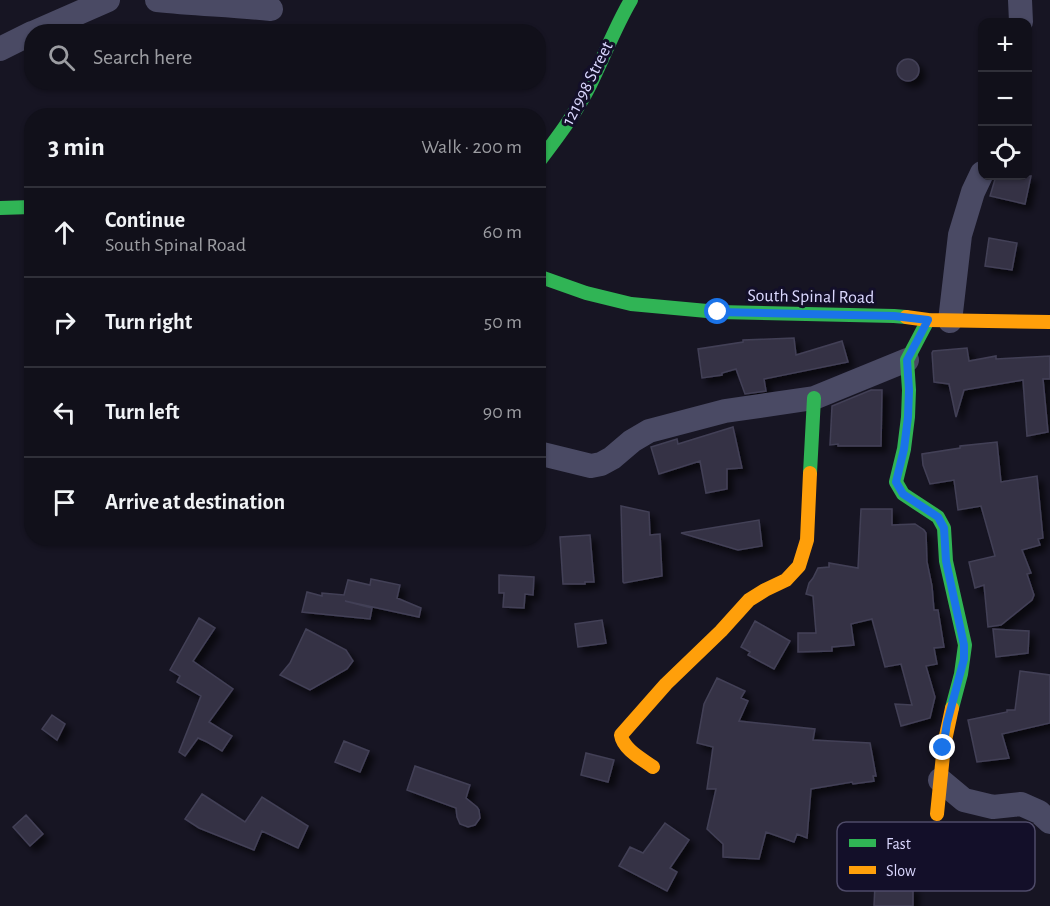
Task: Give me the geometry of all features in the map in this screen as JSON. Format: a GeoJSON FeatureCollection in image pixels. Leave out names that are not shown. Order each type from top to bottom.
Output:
{"type":"FeatureCollection","features":[{"type":"Feature","properties":{"kind":"street"},"geometry":{"type":"LineString","coordinates":[[52,24],[108,0]]}},
{"type":"Feature","properties":{"kind":"street"},"geometry":{"type":"LineString","coordinates":[[157,0],[271,9]]}},
{"type":"Feature","properties":{"kind":"street","name":"121998 Street"},"geometry":{"type":"LineString","coordinates":[[546,153],[569,123],[631,0]]}},
{"type":"Feature","properties":{"kind":"street"},"geometry":{"type":"LineString","coordinates":[[1020,0],[1021,18]]}},
{"type":"Feature","properties":{"kind":"street"},"geometry":{"type":"LineString","coordinates":[[0,49],[24,37]]}},
{"type":"Feature","properties":{"kind":"street"},"geometry":{"type":"LineString","coordinates":[[546,455],[591,466],[601,464],[650,431],[725,411],[814,398],[907,360],[939,320],[960,235],[979,180]]}},
{"type":"Feature","properties":{"kind":"street"},"geometry":{"type":"LineString","coordinates":[[0,208],[24,207]]}},
{"type":"Feature","properties":{"kind":"street","name":"South Spinal Road"},"geometry":{"type":"LineString","coordinates":[[546,279],[586,293],[632,304],[718,312],[1050,322]]}},
{"type":"Feature","properties":{"kind":"street"},"geometry":{"type":"LineString","coordinates":[[907,360],[908,417],[904,449],[896,482],[903,494],[938,517],[944,528],[946,561],[964,645],[964,659],[947,723],[937,814]]}},
{"type":"Feature","properties":{"kind":"street"},"geometry":{"type":"LineString","coordinates":[[653,767],[627,747],[621,740],[621,735],[666,684],[721,631],[749,600],[786,580],[799,566],[807,540],[814,398]]}},
{"type":"Feature","properties":{"kind":"street"},"geometry":{"type":"LineString","coordinates":[[940,780],[964,800],[993,807],[1021,804],[1039,812],[1050,822]]}},
{"type":"Feature","properties":{"kind":"building"},"geometry":{"type":"Polygon","coordinates":[[[904,59],[912,59],[919,66],[919,74],[912,81],[904,81],[897,74],[897,66],[904,59]]]}},
{"type":"Feature","properties":{"kind":"building"},"geometry":{"type":"Polygon","coordinates":[[[995,180],[1030,180],[1025,204],[990,196],[995,180]]]}},
{"type":"Feature","properties":{"kind":"building"},"geometry":{"type":"Polygon","coordinates":[[[989,238],[1017,243],[1012,270],[985,266],[989,238]]]}},
{"type":"Feature","properties":{"kind":"building"},"geometry":{"type":"Polygon","coordinates":[[[794,338],[796,355],[842,341],[848,362],[764,379],[766,391],[745,394],[736,369],[722,373],[722,375],[702,378],[698,349],[743,342],[743,340],[794,338]]]}},
{"type":"Feature","properties":{"kind":"building"},"geometry":{"type":"Polygon","coordinates":[[[967,348],[969,361],[996,356],[996,359],[1050,356],[1050,379],[1043,379],[1048,432],[1027,436],[1023,380],[964,390],[956,417],[949,384],[934,382],[932,353],[933,351],[967,348]]]}},
{"type":"Feature","properties":{"kind":"building"},"geometry":{"type":"Polygon","coordinates":[[[871,390],[882,390],[881,446],[830,445],[832,406],[871,390]]]}},
{"type":"Feature","properties":{"kind":"building"},"geometry":{"type":"Polygon","coordinates":[[[733,427],[742,468],[727,469],[727,489],[706,493],[700,461],[659,474],[651,447],[677,439],[678,444],[733,427]]]}},
{"type":"Feature","properties":{"kind":"building"},"geometry":{"type":"Polygon","coordinates":[[[997,442],[1001,482],[1037,476],[1043,538],[1038,539],[1040,545],[1022,550],[1031,573],[1027,574],[1034,595],[1032,600],[1001,625],[988,627],[984,585],[975,588],[969,562],[995,556],[981,506],[958,510],[954,480],[930,484],[923,465],[922,454],[960,448],[960,446],[997,442]]]}},
{"type":"Feature","properties":{"kind":"building"},"geometry":{"type":"Polygon","coordinates":[[[621,506],[649,512],[650,535],[660,534],[662,576],[623,582],[621,506]]]}},
{"type":"Feature","properties":{"kind":"building"},"geometry":{"type":"Polygon","coordinates":[[[861,509],[892,509],[892,525],[915,524],[926,533],[927,562],[934,610],[938,610],[944,647],[934,648],[937,664],[926,666],[935,697],[930,718],[901,726],[895,704],[912,705],[901,664],[885,667],[872,619],[851,624],[854,645],[832,647],[832,651],[798,652],[798,633],[816,633],[813,596],[806,594],[809,583],[818,568],[829,567],[829,563],[858,568],[861,509]]]}},
{"type":"Feature","properties":{"kind":"building"},"geometry":{"type":"Polygon","coordinates":[[[759,520],[762,546],[738,550],[681,533],[759,520]]]}},
{"type":"Feature","properties":{"kind":"building"},"geometry":{"type":"Polygon","coordinates":[[[590,535],[594,582],[563,584],[560,537],[590,535]]]}},
{"type":"Feature","properties":{"kind":"building"},"geometry":{"type":"Polygon","coordinates":[[[499,575],[534,577],[533,595],[525,594],[524,608],[503,607],[504,593],[499,593],[499,575]]]}},
{"type":"Feature","properties":{"kind":"building"},"geometry":{"type":"Polygon","coordinates":[[[371,579],[400,585],[397,598],[421,608],[419,617],[345,601],[372,608],[370,619],[302,612],[307,592],[322,596],[322,593],[344,595],[348,580],[370,585],[371,579]]]}},
{"type":"Feature","properties":{"kind":"building"},"geometry":{"type":"Polygon","coordinates":[[[199,618],[215,628],[193,661],[233,689],[209,722],[232,736],[222,751],[198,738],[185,756],[179,752],[201,696],[177,682],[180,676],[170,670],[199,618]]]}},
{"type":"Feature","properties":{"kind":"building"},"geometry":{"type":"Polygon","coordinates":[[[602,620],[606,643],[578,647],[575,624],[602,620]]]}},
{"type":"Feature","properties":{"kind":"building"},"geometry":{"type":"Polygon","coordinates":[[[755,621],[790,641],[774,669],[748,655],[750,652],[741,647],[755,621]]]}},
{"type":"Feature","properties":{"kind":"building"},"geometry":{"type":"Polygon","coordinates":[[[306,629],[346,650],[353,661],[347,669],[310,690],[280,675],[290,663],[306,629]]]}},
{"type":"Feature","properties":{"kind":"building"},"geometry":{"type":"Polygon","coordinates":[[[993,629],[1029,631],[1028,653],[996,657],[993,629]]]}},
{"type":"Feature","properties":{"kind":"building"},"geometry":{"type":"Polygon","coordinates":[[[1020,671],[1050,675],[1050,723],[1002,734],[1009,758],[977,762],[968,720],[1015,710],[1020,671]]]}},
{"type":"Feature","properties":{"kind":"building"},"geometry":{"type":"Polygon","coordinates":[[[717,678],[745,691],[741,698],[748,701],[739,721],[815,729],[813,740],[870,743],[876,776],[873,776],[874,781],[811,789],[807,838],[797,834],[794,842],[766,832],[759,859],[723,857],[723,844],[707,829],[716,789],[707,789],[713,747],[697,743],[704,704],[717,678]]]}},
{"type":"Feature","properties":{"kind":"building"},"geometry":{"type":"Polygon","coordinates":[[[52,715],[65,724],[57,740],[42,729],[52,715]]]}},
{"type":"Feature","properties":{"kind":"building"},"geometry":{"type":"Polygon","coordinates":[[[344,741],[369,751],[360,772],[335,762],[344,741]]]}},
{"type":"Feature","properties":{"kind":"building"},"geometry":{"type":"Polygon","coordinates":[[[586,753],[614,760],[608,782],[581,775],[586,753]]]}},
{"type":"Feature","properties":{"kind":"building"},"geometry":{"type":"Polygon","coordinates":[[[415,766],[470,785],[466,798],[477,807],[480,818],[475,825],[468,827],[460,824],[456,808],[407,790],[415,766]]]}},
{"type":"Feature","properties":{"kind":"building"},"geometry":{"type":"Polygon","coordinates":[[[202,794],[245,822],[262,797],[308,826],[298,848],[262,831],[254,850],[199,828],[185,819],[202,794]]]}},
{"type":"Feature","properties":{"kind":"building"},"geometry":{"type":"Polygon","coordinates":[[[26,815],[43,834],[30,846],[13,827],[26,815]]]}},
{"type":"Feature","properties":{"kind":"building"},"geometry":{"type":"Polygon","coordinates":[[[665,823],[689,840],[670,868],[677,872],[667,891],[619,866],[630,847],[643,853],[665,823]]]}},
{"type":"Feature","properties":{"kind":"building"},"geometry":{"type":"Polygon","coordinates":[[[875,891],[913,891],[913,906],[874,906],[875,891]]]}},
{"type":"Feature","properties":{"kind":"traffic: fast"},"geometry":{"type":"LineString","coordinates":[[546,152],[585,95],[631,0]]}},
{"type":"Feature","properties":{"kind":"traffic: fast"},"geometry":{"type":"LineString","coordinates":[[0,208],[24,207]]}},
{"type":"Feature","properties":{"kind":"traffic: fast"},"geometry":{"type":"LineString","coordinates":[[546,279],[586,293],[631,304],[718,312],[906,317]]}},
{"type":"Feature","properties":{"kind":"traffic: fast"},"geometry":{"type":"LineString","coordinates":[[928,320],[907,360],[908,417],[904,449],[896,482],[903,494],[938,517],[944,528],[946,561],[965,645],[961,674],[952,708]]}},
{"type":"Feature","properties":{"kind":"traffic: fast"},"geometry":{"type":"LineString","coordinates":[[810,473],[814,398]]}},
{"type":"Feature","properties":{"kind":"traffic: slow"},"geometry":{"type":"LineString","coordinates":[[906,317],[928,320],[1050,322]]}},
{"type":"Feature","properties":{"kind":"traffic: slow"},"geometry":{"type":"LineString","coordinates":[[653,767],[629,749],[621,735],[666,684],[721,631],[749,600],[786,580],[799,566],[807,540],[810,473]]}},
{"type":"Feature","properties":{"kind":"traffic: slow"},"geometry":{"type":"LineString","coordinates":[[937,814],[944,745],[952,708]]}},
{"type":"Feature","properties":{"kind":"route"},"geometry":{"type":"LineString","coordinates":[[718,312],[894,316],[928,320],[907,360],[908,417],[904,449],[896,482],[903,494],[938,517],[944,528],[946,561],[964,645],[964,659],[947,723],[943,748]]}}]}
